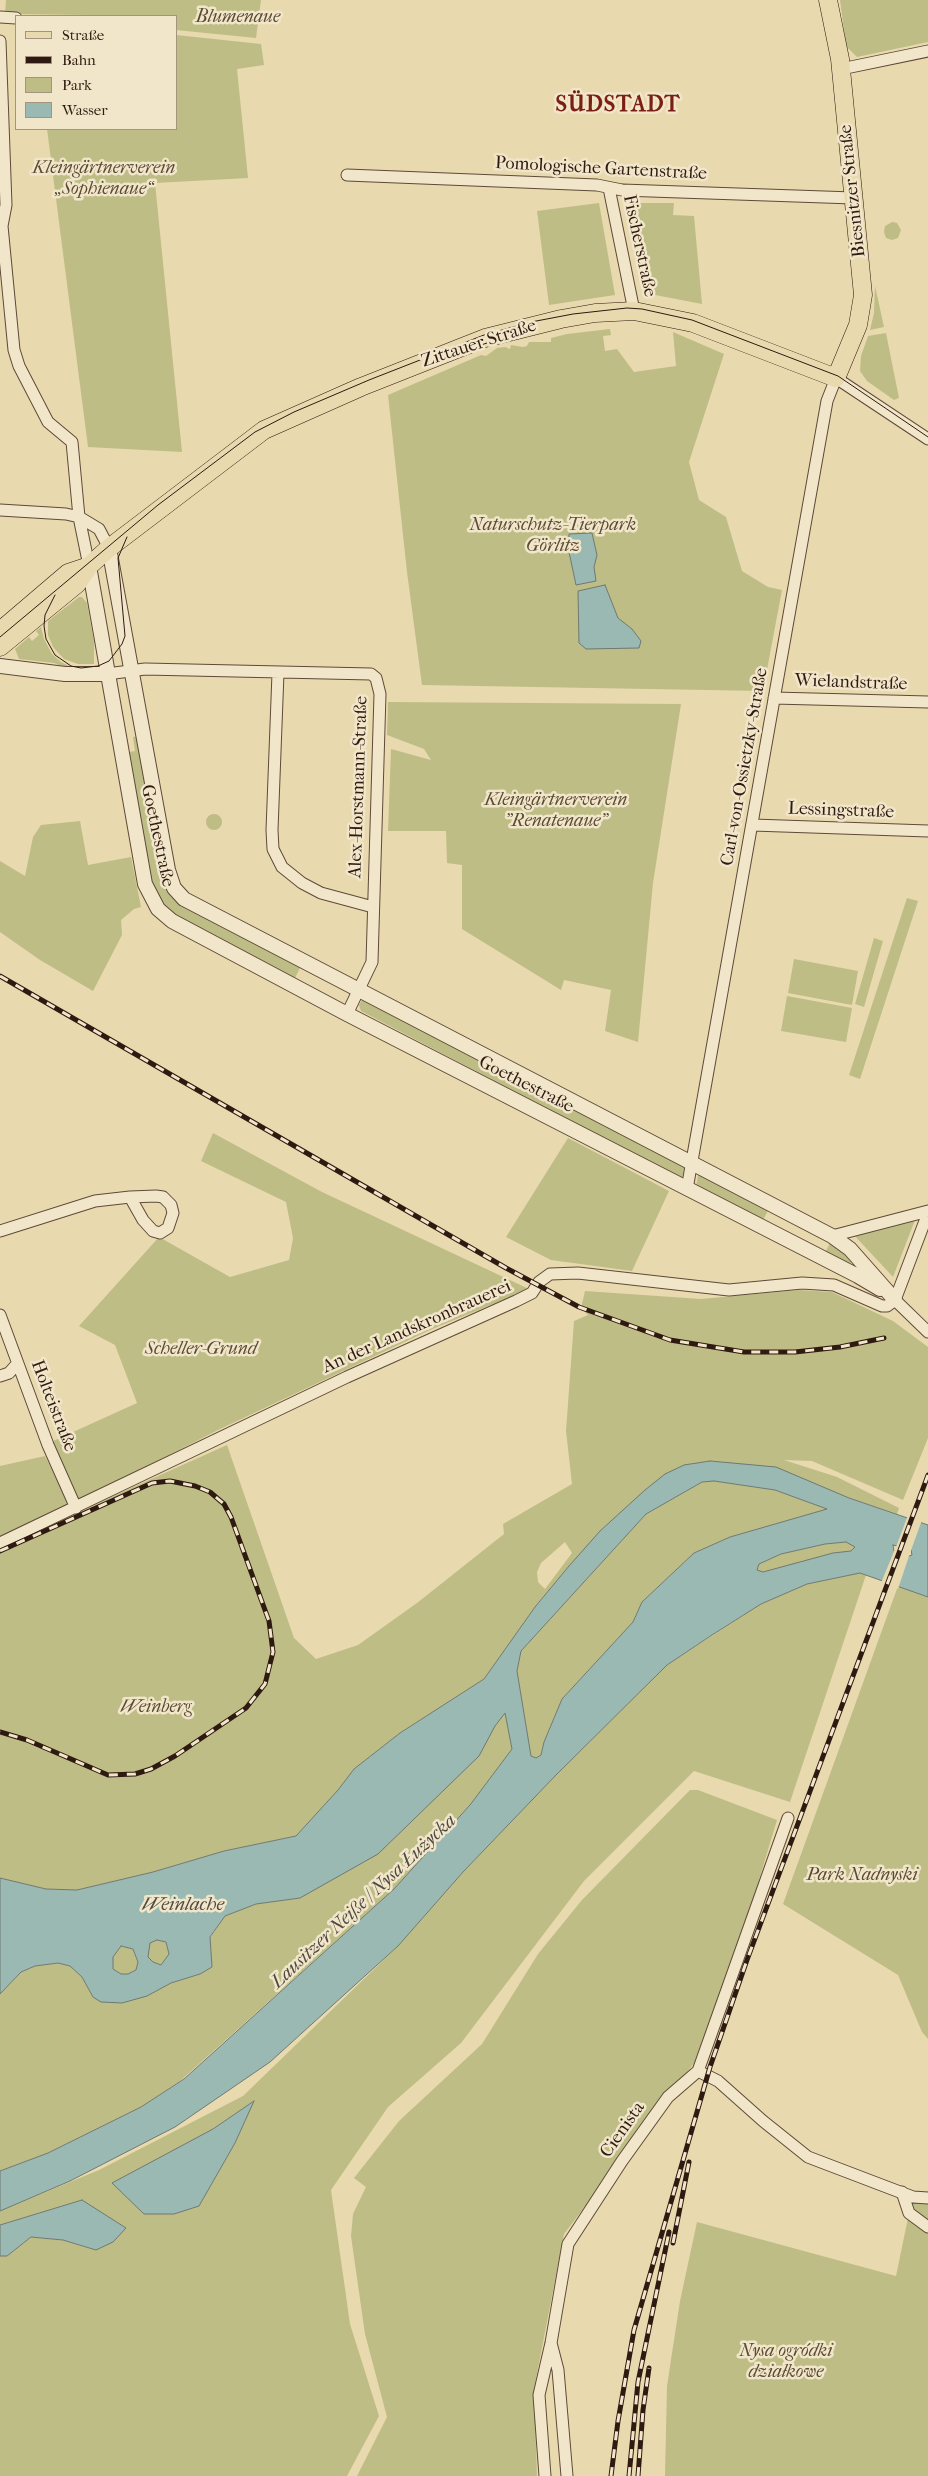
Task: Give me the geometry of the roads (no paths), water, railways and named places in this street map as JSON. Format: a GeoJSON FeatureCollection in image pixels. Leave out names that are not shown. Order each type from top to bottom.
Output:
{"type":"FeatureCollection","features":[{"type":"Feature","properties":{"kind":"main road","name":"Biesnitzer Straße"},"geometry":{"type":"LineString","coordinates":[[828,0],[841,69],[862,308],[856,332],[836,378]]}},
{"type":"Feature","properties":{"kind":"main road","name":"Zittauer Straße"},"geometry":{"type":"LineString","coordinates":[[0,647],[77,584],[89,566],[109,548],[264,430],[304,411],[485,338],[561,319],[595,313],[634,311],[693,323],[836,378]]}},
{"type":"Feature","properties":{"kind":"main road","name":"Zittauer Straße"},"geometry":{"type":"LineString","coordinates":[[0,631],[68,573],[89,566]]}},
{"type":"Feature","properties":{"kind":"street"},"geometry":{"type":"LineString","coordinates":[[0,18],[15,18]]}},
{"type":"Feature","properties":{"kind":"street"},"geometry":{"type":"LineString","coordinates":[[0,41],[6,205],[2,226],[14,350],[19,366],[48,422],[72,442],[79,517],[89,566]]}},
{"type":"Feature","properties":{"kind":"street"},"geometry":{"type":"LineString","coordinates":[[841,69],[928,51]]}},
{"type":"Feature","properties":{"kind":"street","name":"Pomologische Gartenstraße"},"geometry":{"type":"LineString","coordinates":[[347,174],[609,188],[853,198]]}},
{"type":"Feature","properties":{"kind":"street","name":"Fischerstraße"},"geometry":{"type":"LineString","coordinates":[[609,188],[634,311]]}},
{"type":"Feature","properties":{"kind":"street","name":"Zittauer Straße"},"geometry":{"type":"LineString","coordinates":[[836,378],[928,439]]}},
{"type":"Feature","properties":{"kind":"street","name":"Carl-von-Ossietzky-Straße"},"geometry":{"type":"LineString","coordinates":[[692,1163],[827,401],[836,378]]}},
{"type":"Feature","properties":{"kind":"street"},"geometry":{"type":"LineString","coordinates":[[0,510],[66,514],[79,517],[99,529],[109,548]]}},
{"type":"Feature","properties":{"kind":"street","name":"Goethestraße"},"geometry":{"type":"LineString","coordinates":[[109,548],[130,671],[168,870],[174,888],[184,899],[832,1236],[850,1249],[894,1298]]}},
{"type":"Feature","properties":{"kind":"street","name":"Goethestraße"},"geometry":{"type":"LineString","coordinates":[[89,566],[145,884],[154,905],[172,921],[347,1014],[858,1276],[894,1298]]}},
{"type":"Feature","properties":{"kind":"street"},"geometry":{"type":"LineString","coordinates":[[0,666],[65,674],[107,674],[130,671]]}},
{"type":"Feature","properties":{"kind":"street","name":"Alex-Horstmann-Straße"},"geometry":{"type":"LineString","coordinates":[[130,671],[145,669],[371,674],[376,678],[380,689],[372,962],[359,990]]}},
{"type":"Feature","properties":{"kind":"street","name":"Alex-Horstmann-Straße"},"geometry":{"type":"LineString","coordinates":[[278,673],[272,830],[274,849],[282,867],[302,883],[320,893],[373,906]]}},
{"type":"Feature","properties":{"kind":"street","name":"Wielandstraße"},"geometry":{"type":"LineString","coordinates":[[774,698],[928,702]]}},
{"type":"Feature","properties":{"kind":"street","name":"Lessingstraße"},"geometry":{"type":"LineString","coordinates":[[753,825],[928,832]]}},
{"type":"Feature","properties":{"kind":"street"},"geometry":{"type":"LineString","coordinates":[[347,1014],[359,990]]}},
{"type":"Feature","properties":{"kind":"street"},"geometry":{"type":"LineString","coordinates":[[687,1189],[692,1163]]}},
{"type":"Feature","properties":{"kind":"street"},"geometry":{"type":"LineString","coordinates":[[0,1230],[95,1201],[130,1197]]}},
{"type":"Feature","properties":{"kind":"street"},"geometry":{"type":"LineString","coordinates":[[832,1236],[928,1212]]}},
{"type":"Feature","properties":{"kind":"street"},"geometry":{"type":"LineString","coordinates":[[928,1212],[894,1298],[928,1332]]}},
{"type":"Feature","properties":{"kind":"street","name":"An der Landskronbrauerei"},"geometry":{"type":"LineString","coordinates":[[0,1543],[346,1378],[516,1302],[532,1293],[540,1282],[550,1274],[578,1273],[729,1290],[811,1283],[834,1285],[885,1307],[894,1298]]}},
{"type":"Feature","properties":{"kind":"street","name":"Holteistraße"},"geometry":{"type":"LineString","coordinates":[[0,1315],[48,1446],[76,1508]]}},
{"type":"Feature","properties":{"kind":"street"},"geometry":{"type":"LineString","coordinates":[[0,1376],[17,1364]]}},
{"type":"Feature","properties":{"kind":"street"},"geometry":{"type":"LineString","coordinates":[[788,1818],[698,2071],[718,2082],[763,2122],[808,2157],[913,2197],[928,2198]]}},
{"type":"Feature","properties":{"kind":"street","name":"Cienista"},"geometry":{"type":"LineString","coordinates":[[545,2476],[539,2395],[551,2343],[568,2244],[622,2161],[668,2097],[698,2071]]}},
{"type":"Feature","properties":{"kind":"street"},"geometry":{"type":"LineString","coordinates":[[902,2192],[909,2212],[928,2227]]}},
{"type":"Feature","properties":{"kind":"street"},"geometry":{"type":"LineString","coordinates":[[551,2343],[558,2370],[567,2476]]}},
{"type":"Feature","properties":{"kind":"water"},"geometry":{"type":"Polygon","coordinates":[[[592,533],[597,555],[594,567],[596,581],[576,585],[569,552],[569,534],[592,533]]]}},
{"type":"Feature","properties":{"kind":"water"},"geometry":{"type":"Polygon","coordinates":[[[605,585],[618,618],[632,629],[641,641],[639,648],[586,649],[579,643],[578,591],[605,585]]]}},
{"type":"Feature","properties":{"kind":"water","name":"Weinlache"},"geometry":{"type":"Polygon","coordinates":[[[710,1461],[776,1467],[849,1498],[928,1525],[928,1597],[860,1573],[807,1584],[761,1604],[712,1635],[667,1665],[556,1775],[463,1872],[398,1946],[270,2062],[175,2127],[70,2181],[0,2211],[0,2171],[48,2153],[141,2107],[184,2079],[394,1889],[470,1805],[512,1749],[505,1713],[495,1726],[479,1756],[378,1854],[300,1898],[256,1904],[225,1916],[210,1937],[212,1967],[200,1974],[171,1983],[147,1996],[122,2003],[101,2002],[93,1997],[82,1977],[70,1966],[58,1963],[35,1966],[21,1972],[0,1994],[0,1878],[46,1889],[77,1890],[153,1872],[224,1851],[296,1836],[338,1790],[354,1769],[400,1733],[484,1679],[535,1607],[600,1531],[665,1474],[684,1465],[710,1461]],[[714,1481],[702,1482],[646,1514],[521,1651],[517,1671],[531,1756],[536,1758],[541,1755],[544,1742],[562,1699],[633,1622],[642,1602],[694,1553],[730,1537],[827,1509],[775,1490],[714,1481]],[[846,1542],[825,1544],[781,1554],[759,1564],[757,1570],[763,1572],[833,1553],[851,1551],[855,1547],[846,1542]],[[893,1545],[894,1551],[909,1556],[912,1555],[911,1550],[893,1545]],[[157,1940],[150,1943],[148,1957],[153,1962],[161,1965],[169,1954],[166,1942],[157,1940]],[[121,1946],[113,1957],[113,1969],[121,1974],[128,1974],[136,1970],[138,1962],[133,1949],[121,1946]]]}},
{"type":"Feature","properties":{"kind":"water"},"geometry":{"type":"Polygon","coordinates":[[[254,2101],[235,2143],[199,2206],[174,2214],[144,2214],[112,2183],[213,2129],[254,2101]]]}},
{"type":"Feature","properties":{"kind":"water"},"geometry":{"type":"Polygon","coordinates":[[[82,2200],[126,2228],[113,2242],[96,2250],[63,2240],[31,2237],[7,2256],[0,2256],[0,2225],[82,2200]]]}},
{"type":"Feature","properties":{"kind":"tram line"},"geometry":{"type":"LineString","coordinates":[[0,637],[158,505],[255,432],[294,412],[369,380],[484,335],[531,322],[573,314],[627,308],[642,309],[692,320],[838,376],[928,437]]}},
{"type":"Feature","properties":{"kind":"tram line"},"geometry":{"type":"LineString","coordinates":[[460,352],[508,336]]}},
{"type":"Feature","properties":{"kind":"tram line"},"geometry":{"type":"LineString","coordinates":[[55,595],[45,615],[44,626],[46,639],[55,655],[71,666],[81,668],[98,666],[109,661],[122,644],[125,636],[118,558],[127,537]]}},
{"type":"Feature","properties":{"kind":"railway"},"geometry":{"type":"LineString","coordinates":[[0,976],[506,1268],[579,1307],[670,1340],[744,1352],[795,1352],[840,1347],[884,1338]]}},
{"type":"Feature","properties":{"kind":"railway"},"geometry":{"type":"LineString","coordinates":[[611,2476],[618,2421],[634,2330],[710,2067],[747,1960],[928,1475]]}},
{"type":"Feature","properties":{"kind":"railway"},"geometry":{"type":"LineString","coordinates":[[0,1551],[152,1483],[170,1481],[195,1486],[210,1492],[224,1504],[231,1517],[269,1621],[273,1652],[265,1684],[246,1708],[175,1756],[151,1769],[135,1774],[108,1775],[27,1740],[0,1732]]}},
{"type":"Feature","properties":{"kind":"railway"},"geometry":{"type":"LineString","coordinates":[[673,2243],[689,2162]]}},
{"type":"Feature","properties":{"kind":"railway"},"geometry":{"type":"LineString","coordinates":[[629,2476],[638,2382],[669,2232]]}},
{"type":"Feature","properties":{"kind":"railway"},"geometry":{"type":"LineString","coordinates":[[638,2476],[643,2410],[649,2368]]}},
{"type":"Feature","properties":{"kind":"district","name":"SÜDSTADT"},"geometry":{"type":"Point","coordinates":[618,106]}},
{"type":"Feature","properties":{"kind":"park label","name":"Blumenaue"},"geometry":{"type":"Point","coordinates":[238,18]}},
{"type":"Feature","properties":{"kind":"park label","name":"Kleingärtnerverein „Sophienaue“"},"geometry":{"type":"Point","coordinates":[104,179]}},
{"type":"Feature","properties":{"kind":"park label","name":"Naturschutz-Tierpark Görlitz"},"geometry":{"type":"Point","coordinates":[553,536]}},
{"type":"Feature","properties":{"kind":"park label","name":"Kleingärtnerverein \"Renatenaue\""},"geometry":{"type":"Point","coordinates":[556,811]}},
{"type":"Feature","properties":{"kind":"park label","name":"Scheller-Grund"},"geometry":{"type":"Point","coordinates":[201,1350]}},
{"type":"Feature","properties":{"kind":"park label","name":"Weinberg"},"geometry":{"type":"Point","coordinates":[156,1708]}},
{"type":"Feature","properties":{"kind":"park label","name":"Park Nadnyski"},"geometry":{"type":"Point","coordinates":[862,1876]}},
{"type":"Feature","properties":{"kind":"park label","name":"Nysa ogródki działkowe"},"geometry":{"type":"Point","coordinates":[786,2362]}},
{"type":"Feature","properties":{"kind":"water label","name":"Lausitzer Neiße / Nysa Łużycka"},"geometry":{"type":"Point","coordinates":[364,1902]}}]}
